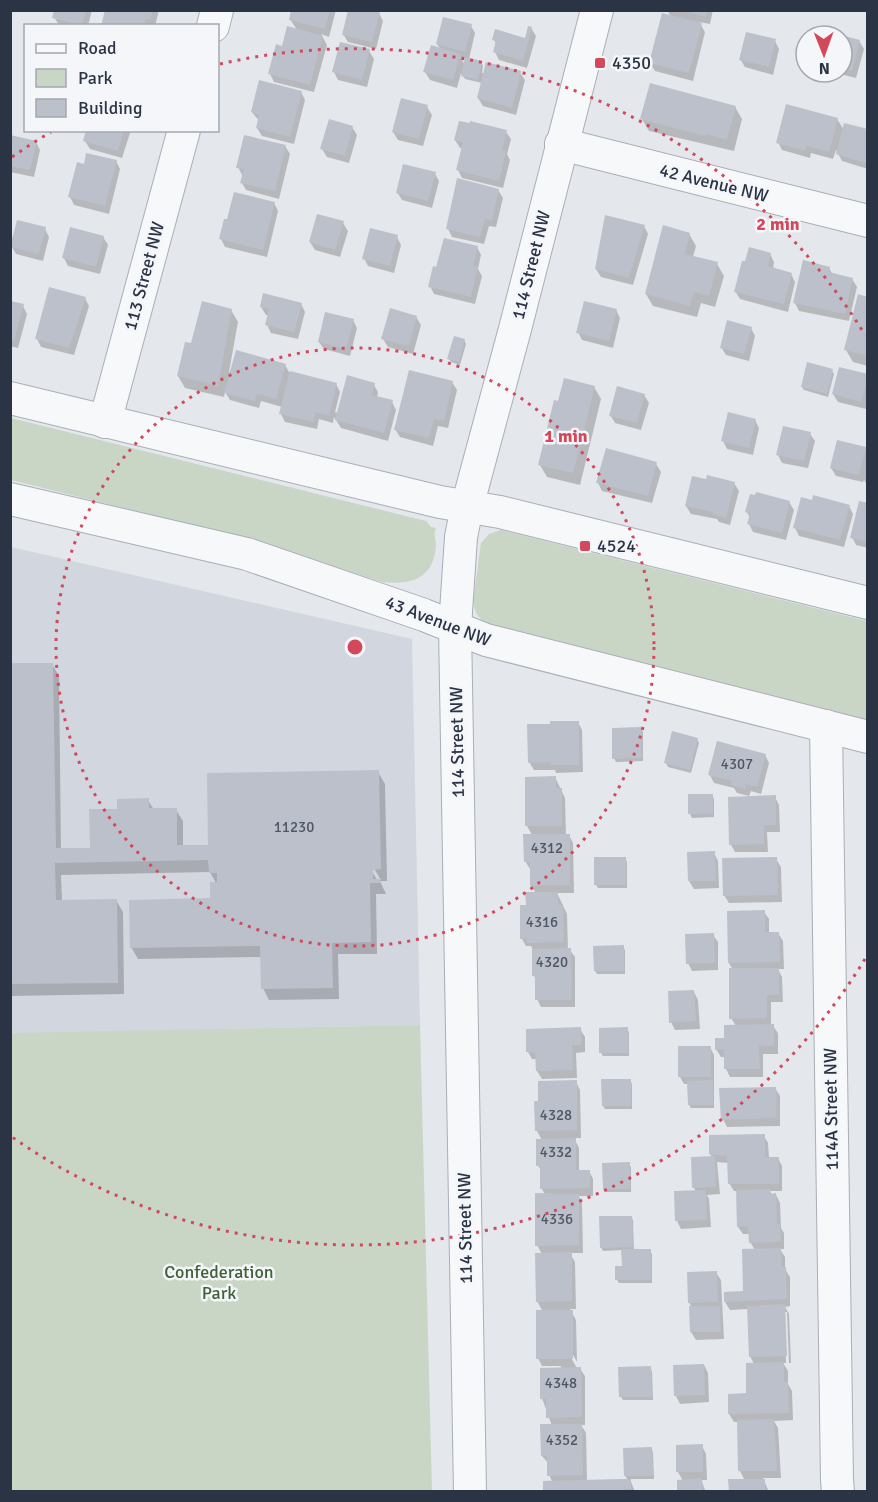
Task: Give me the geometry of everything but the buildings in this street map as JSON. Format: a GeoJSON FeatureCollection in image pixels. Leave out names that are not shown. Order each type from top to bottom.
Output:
{"type":"FeatureCollection","features":[{"type":"Feature","properties":{"kind":"street","name":"114 Street NW"},"geometry":{"type":"LineString","coordinates":[[470,1491],[455,627],[461,537],[597,10]]}},
{"type":"Feature","properties":{"kind":"street","name":"113 Street NW"},"geometry":{"type":"LineString","coordinates":[[105,422],[183,132]]}},
{"type":"Feature","properties":{"kind":"street","name":"42 Avenue NW"},"geometry":{"type":"LineString","coordinates":[[561,144],[867,221]]}},
{"type":"Feature","properties":{"kind":"street"},"geometry":{"type":"LineString","coordinates":[[10,398],[467,507],[500,512],[867,603]]}},
{"type":"Feature","properties":{"kind":"street","name":"43 Avenue NW"},"geometry":{"type":"LineString","coordinates":[[10,499],[247,555],[361,592],[486,640],[867,737]]}},
{"type":"Feature","properties":{"kind":"street","name":"114A Street NW"},"geometry":{"type":"LineString","coordinates":[[826,726],[838,1491]]}},
{"type":"Feature","properties":{"kind":"shaded area"},"geometry":{"type":"Polygon","coordinates":[[[11,547],[412,639],[420,1025],[221,1029],[11,1154],[11,547]]]}},
{"type":"Feature","properties":{"kind":"green space"},"geometry":{"type":"Polygon","coordinates":[[[11,418],[426,521],[431,527],[436,528],[434,557],[425,573],[418,578],[402,582],[382,582],[248,539],[11,480],[11,418]]]}},
{"type":"Feature","properties":{"kind":"green space"},"geometry":{"type":"Polygon","coordinates":[[[501,530],[867,621],[867,720],[484,623],[476,613],[473,602],[481,543],[489,534],[501,530]]]}},
{"type":"Feature","properties":{"kind":"green space","name":"Confederation Park"},"geometry":{"type":"Polygon","coordinates":[[[420,1025],[432,1491],[11,1491],[11,1033],[420,1025]]]}},
{"type":"Feature","properties":{"kind":"place","name":"4350"},"geometry":{"type":"Point","coordinates":[600,63]}},
{"type":"Feature","properties":{"kind":"place","name":"4524"},"geometry":{"type":"Point","coordinates":[585,546]}}]}
